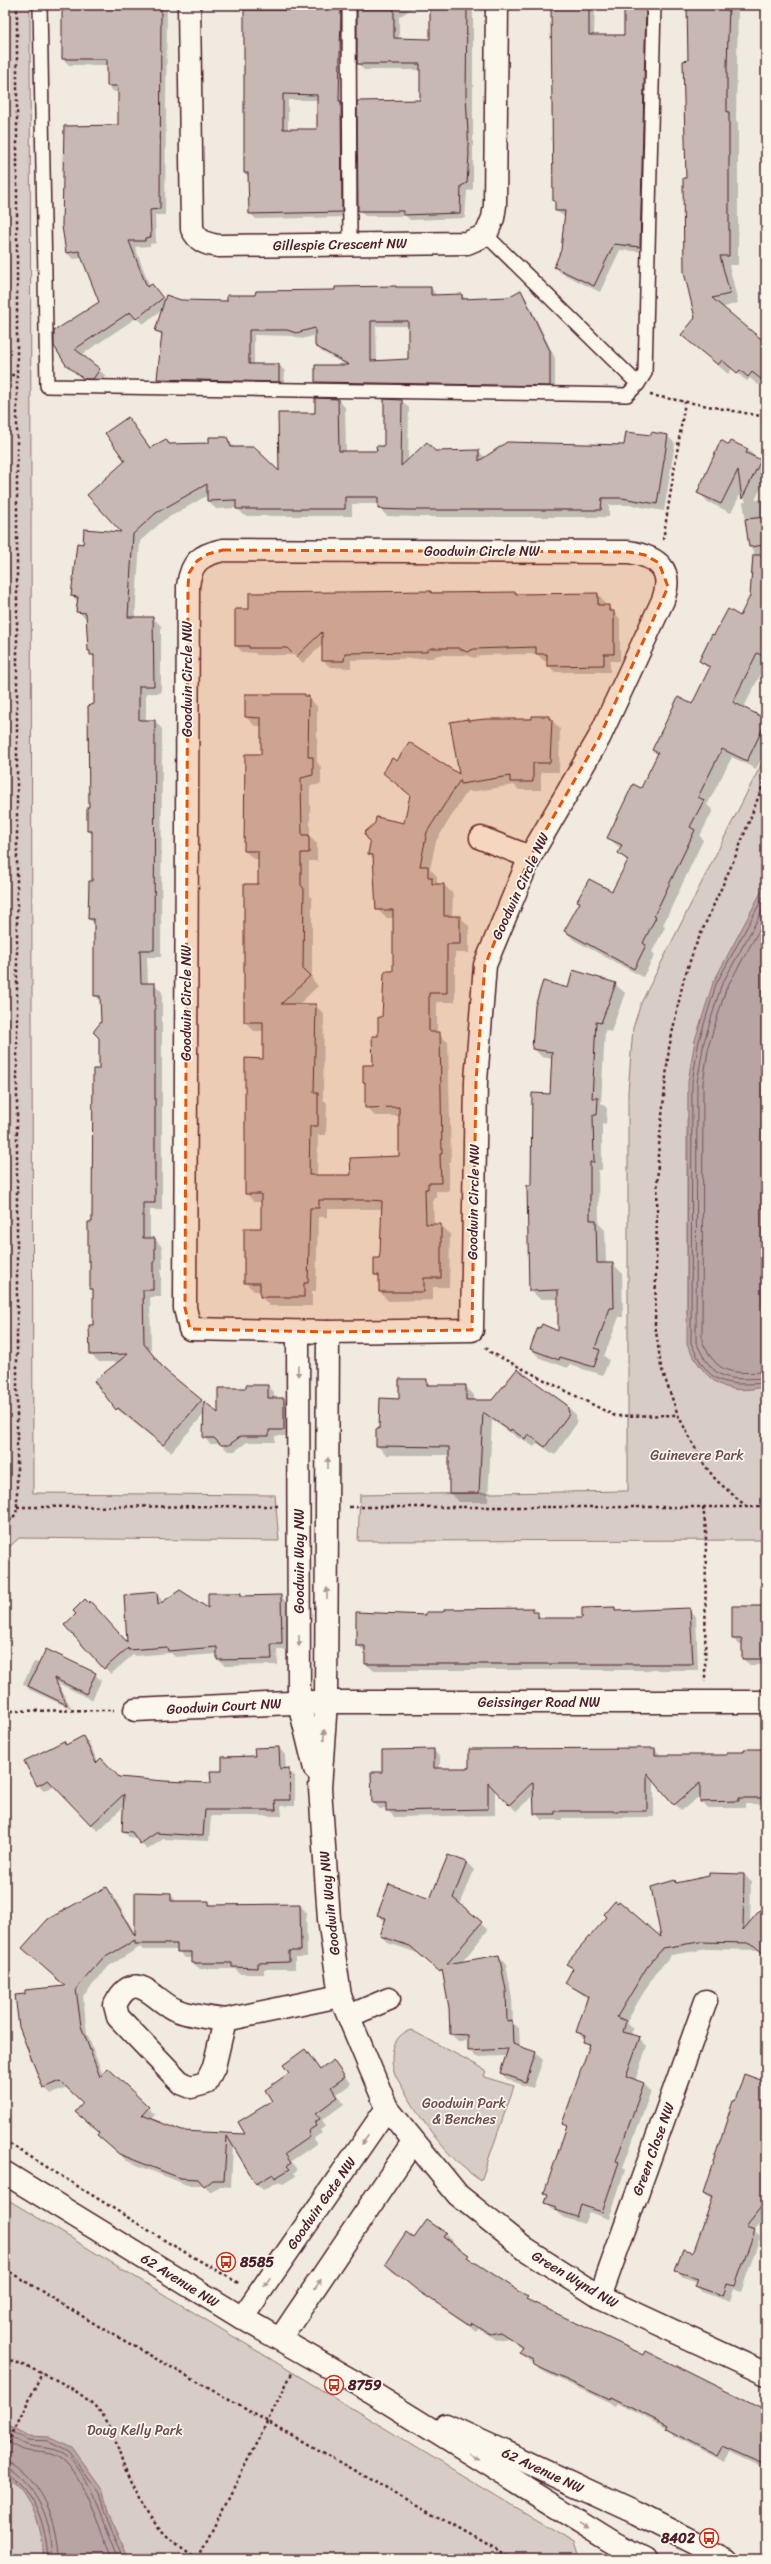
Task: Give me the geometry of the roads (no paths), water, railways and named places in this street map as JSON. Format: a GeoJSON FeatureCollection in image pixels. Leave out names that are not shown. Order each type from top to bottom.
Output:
{"type":"FeatureCollection","features":[{"type":"Feature","properties":{"kind":"street","name":"Gillespie Crescent NW"},"geometry":{"type":"LineString","coordinates":[[189,5],[191,215],[192,229],[196,237],[206,244],[218,246],[467,242],[486,235]]}},
{"type":"Feature","properties":{"kind":"street"},"geometry":{"type":"LineString","coordinates":[[486,235],[493,218],[495,205],[497,5]]}},
{"type":"Feature","properties":{"kind":"street","name":"Goodwin Circle NW"},"geometry":{"type":"LineString","coordinates":[[223,550],[630,552],[645,555],[659,563],[666,576],[668,587],[663,600],[599,738],[530,857],[485,965],[476,1081],[472,1330],[298,1332],[190,1329],[185,1308],[189,573],[197,561],[208,554],[223,550]]}},
{"type":"Feature","properties":{"kind":"street"},"geometry":{"type":"LineString","coordinates":[[481,838],[530,857]]}},
{"type":"Feature","properties":{"kind":"street","name":"Goodwin Way NW"},"geometry":{"type":"LineString","coordinates":[[298,1332],[313,1702],[329,1919],[340,1996],[387,2108],[413,2142]]}},
{"type":"Feature","properties":{"kind":"street","name":"Goodwin Way NW"},"geometry":{"type":"LineString","coordinates":[[313,1702],[328,1332]]}},
{"type":"Feature","properties":{"kind":"street","name":"Geissinger Road NW"},"geometry":{"type":"LineString","coordinates":[[313,1702],[766,1702]]}},
{"type":"Feature","properties":{"kind":"street","name":"Goodwin Court NW"},"geometry":{"type":"LineString","coordinates":[[135,1710],[313,1702]]}},
{"type":"Feature","properties":{"kind":"street"},"geometry":{"type":"LineString","coordinates":[[225,2020],[214,2067],[206,2083],[191,2087],[181,2083],[118,2017],[114,2005],[119,1996],[129,1988],[138,1986],[148,1990],[175,2010],[202,2017],[225,2020],[340,1996]]}},
{"type":"Feature","properties":{"kind":"street"},"geometry":{"type":"LineString","coordinates":[[349,2016],[389,1999]]}},
{"type":"Feature","properties":{"kind":"street","name":"Green Close NW"},"geometry":{"type":"LineString","coordinates":[[600,2297],[706,2001]]}},
{"type":"Feature","properties":{"kind":"street","name":"Goodwin Gate NW"},"geometry":{"type":"LineString","coordinates":[[242,2318],[387,2108]]}},
{"type":"Feature","properties":{"kind":"street"},"geometry":{"type":"LineString","coordinates":[[280,2339],[413,2142]]}},
{"type":"Feature","properties":{"kind":"street","name":"Green Wynd NW"},"geometry":{"type":"LineString","coordinates":[[413,2142],[458,2195],[525,2250],[600,2297],[766,2374]]}},
{"type":"Feature","properties":{"kind":"street","name":"62 Avenue NW"},"geometry":{"type":"LineString","coordinates":[[5,2173],[242,2318],[358,2384],[616,2544],[645,2559]]}},
{"type":"Feature","properties":{"kind":"street","name":"62 Avenue NW"},"geometry":{"type":"LineString","coordinates":[[358,2384],[636,2513],[726,2559]]}},
{"type":"Feature","properties":{"kind":"lane"},"geometry":{"type":"LineString","coordinates":[[40,5],[47,386],[627,395],[638,384],[644,373],[654,5]]}},
{"type":"Feature","properties":{"kind":"lane"},"geometry":{"type":"LineString","coordinates":[[349,5],[350,244]]}},
{"type":"Feature","properties":{"kind":"lane"},"geometry":{"type":"LineString","coordinates":[[486,235],[638,384]]}},
{"type":"Feature","properties":{"kind":"water"},"geometry":{"type":"Polygon","coordinates":[[[766,883],[766,1386],[738,1390],[727,1388],[709,1377],[701,1368],[687,1345],[688,1082],[695,1040],[713,983],[766,883]]]}},
{"type":"Feature","properties":{"kind":"water"},"geometry":{"type":"Polygon","coordinates":[[[5,2423],[29,2436],[50,2437],[72,2447],[103,2490],[108,2513],[129,2559],[44,2559],[34,2512],[22,2490],[14,2482],[5,2477],[5,2423]]]}},
{"type":"Feature","properties":{"kind":"place","name":"8585"},"geometry":{"type":"Point","coordinates":[226,2262]}},
{"type":"Feature","properties":{"kind":"place","name":"8759"},"geometry":{"type":"Point","coordinates":[334,2385]}},
{"type":"Feature","properties":{"kind":"place","name":"8402"},"geometry":{"type":"Point","coordinates":[709,2538]}},
{"type":"Feature","properties":{"kind":"park label","name":"Guinevere Park"},"geometry":{"type":"Point","coordinates":[697,1455]}},
{"type":"Feature","properties":{"kind":"park label","name":"Goodwin Park & Benches"},"geometry":{"type":"Point","coordinates":[464,2112]}},
{"type":"Feature","properties":{"kind":"park label","name":"Doug Kelly Park"},"geometry":{"type":"Point","coordinates":[135,2430]}}]}
